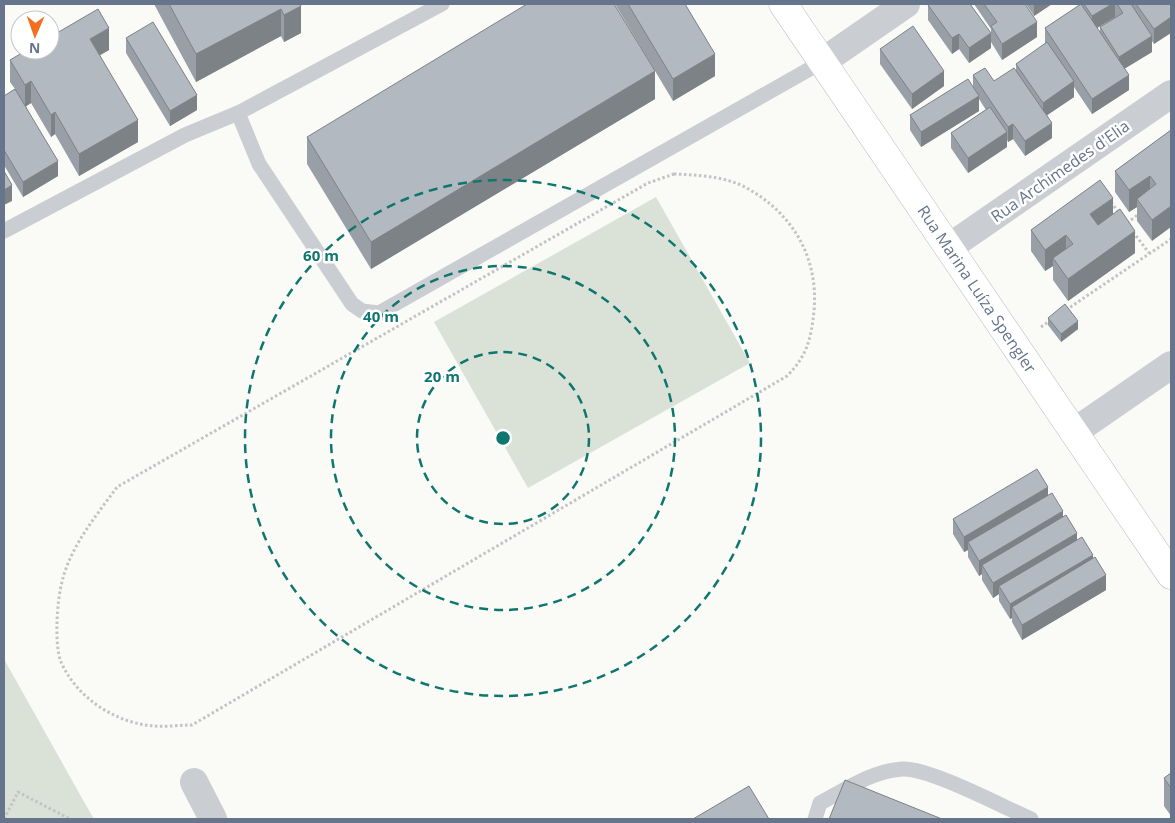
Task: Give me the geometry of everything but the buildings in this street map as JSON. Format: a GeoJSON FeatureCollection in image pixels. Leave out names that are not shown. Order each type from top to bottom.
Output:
{"type":"FeatureCollection","features":[{"type":"Feature","properties":{"kind":"street","name":"Rua Marina Luíza Spengler"},"geometry":{"type":"LineString","coordinates":[[783,4],[1171,575]]}},
{"type":"Feature","properties":{"kind":"street"},"geometry":{"type":"LineString","coordinates":[[822,62],[906,4]]}},
{"type":"Feature","properties":{"kind":"street","name":"Rua Archimedes d'Elia"},"geometry":{"type":"LineString","coordinates":[[948,248],[1171,94]]}},
{"type":"Feature","properties":{"kind":"street"},"geometry":{"type":"LineString","coordinates":[[1074,432],[1171,365]]}},
{"type":"Feature","properties":{"kind":"street"},"geometry":{"type":"LineString","coordinates":[[194,782],[213,819]]}},
{"type":"Feature","properties":{"kind":"lane"},"geometry":{"type":"LineString","coordinates":[[4,231],[185,135],[238,113],[442,4]]}},
{"type":"Feature","properties":{"kind":"lane"},"geometry":{"type":"LineString","coordinates":[[238,113],[259,164],[352,304],[362,311],[379,313],[822,62]]}},
{"type":"Feature","properties":{"kind":"lane"},"geometry":{"type":"LineString","coordinates":[[815,819],[820,803],[870,777],[902,769],[926,772],[1031,819]]}},
{"type":"Feature","properties":{"kind":"path"},"geometry":{"type":"LineString","coordinates":[[674,174],[711,176],[740,185],[766,200],[786,218],[809,257],[815,300],[812,325],[808,347],[800,363],[787,376],[192,725],[153,726],[112,715],[90,699],[74,683],[60,660],[57,629],[62,582],[78,544],[117,487],[648,183],[674,174]]}},
{"type":"Feature","properties":{"kind":"path"},"geometry":{"type":"LineString","coordinates":[[1106,195],[1149,253]]}},
{"type":"Feature","properties":{"kind":"path"},"geometry":{"type":"LineString","coordinates":[[1126,223],[1142,212]]}},
{"type":"Feature","properties":{"kind":"path"},"geometry":{"type":"LineString","coordinates":[[1064,311],[1171,239]]}},
{"type":"Feature","properties":{"kind":"path"},"geometry":{"type":"LineString","coordinates":[[1041,327],[1057,317]]}},
{"type":"Feature","properties":{"kind":"path"},"geometry":{"type":"LineString","coordinates":[[4,819],[18,792],[70,819]]}},
{"type":"Feature","properties":{"kind":"shaded area"},"geometry":{"type":"Polygon","coordinates":[[[656,197],[750,363],[528,488],[434,322],[656,197]]]}},
{"type":"Feature","properties":{"kind":"shaded area"},"geometry":{"type":"Polygon","coordinates":[[[4,659],[83,800],[94,819],[4,819],[4,659]]]}}]}
